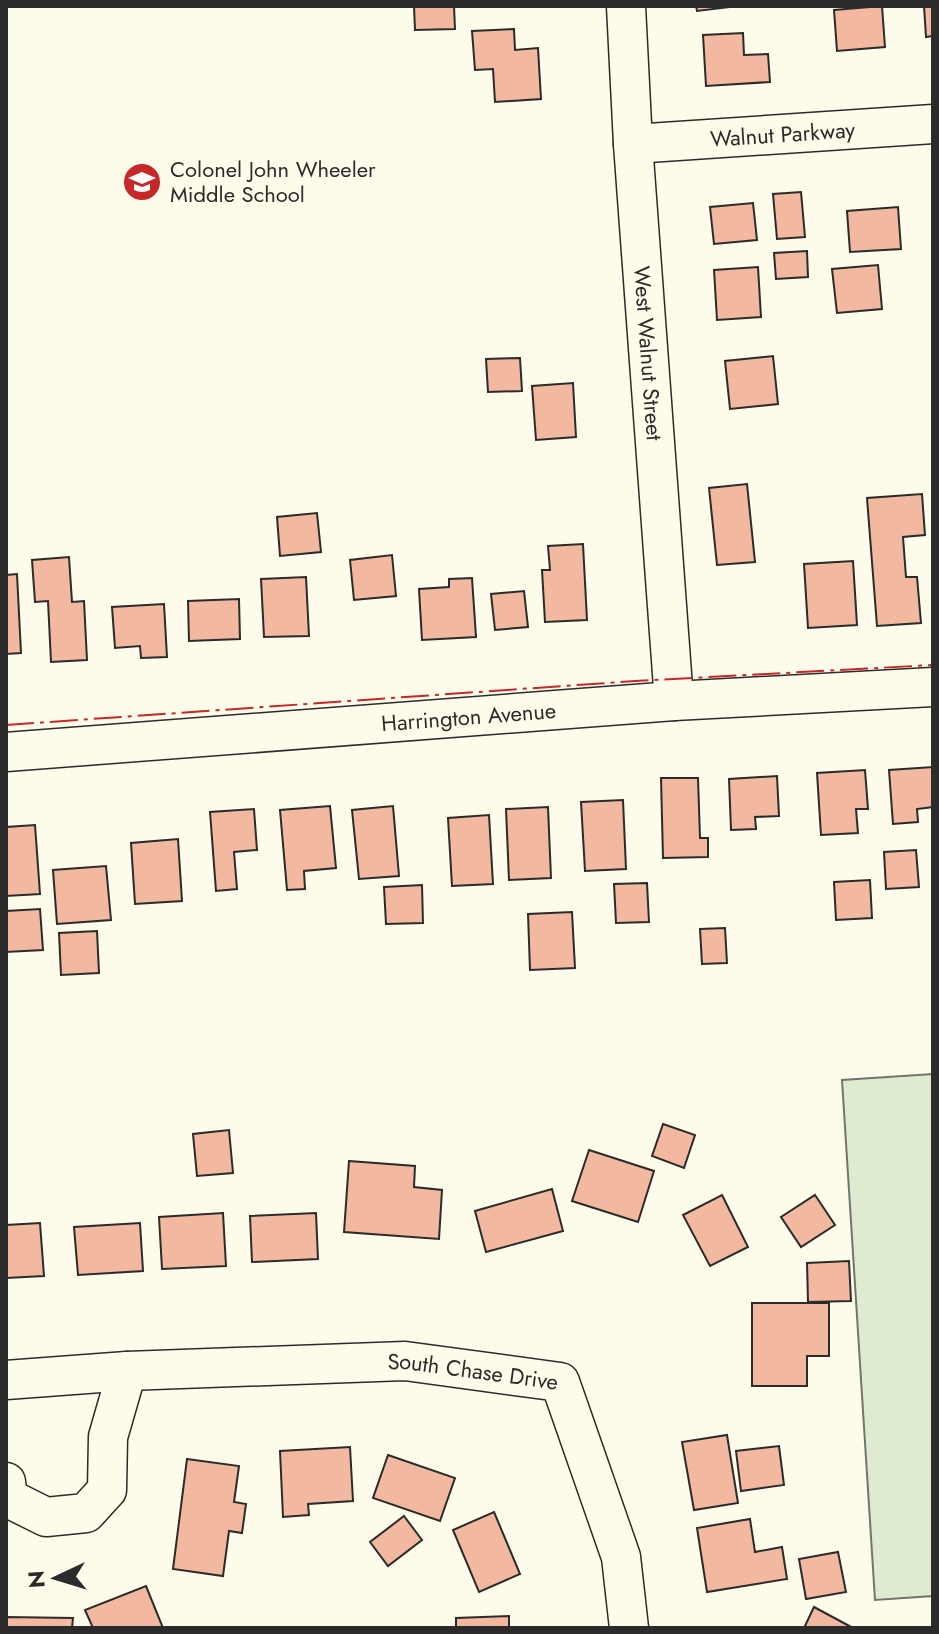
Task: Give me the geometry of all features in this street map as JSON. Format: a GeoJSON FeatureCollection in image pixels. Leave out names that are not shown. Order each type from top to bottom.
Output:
{"type":"FeatureCollection","features":[{"type":"Feature","properties":{"kind":"street","name":"West Walnut Street"},"geometry":{"type":"LineString","coordinates":[[626,6],[633,144],[674,701]]}},
{"type":"Feature","properties":{"kind":"street","name":"Walnut Parkway"},"geometry":{"type":"LineString","coordinates":[[633,144],[933,124]]}},
{"type":"Feature","properties":{"kind":"street","name":"Harrington Avenue"},"geometry":{"type":"LineString","coordinates":[[6,752],[674,701],[933,687]]}},
{"type":"Feature","properties":{"kind":"street","name":"South Chase Drive"},"geometry":{"type":"LineString","coordinates":[[6,1380],[127,1371],[405,1361],[560,1382],[621,1557],[629,1628]]}},
{"type":"Feature","properties":{"kind":"street"},"geometry":{"type":"LineString","coordinates":[[6,1482],[8,1498],[46,1517],[86,1513],[107,1490],[108,1437],[127,1371]]}},
{"type":"Feature","properties":{"kind":"green space"},"geometry":{"type":"Polygon","coordinates":[[[933,1074],[933,1596],[875,1600],[842,1080],[933,1074]]]}},
{"type":"Feature","properties":{"kind":"building"},"geometry":{"type":"Polygon","coordinates":[[[414,6],[454,6],[455,29],[415,30],[414,6]]]}},
{"type":"Feature","properties":{"kind":"building"},"geometry":{"type":"Polygon","coordinates":[[[696,6],[738,6],[697,11],[696,6]]]}},
{"type":"Feature","properties":{"kind":"building"},"geometry":{"type":"Polygon","coordinates":[[[882,6],[885,47],[837,51],[834,10],[882,6]]]}},
{"type":"Feature","properties":{"kind":"building"},"geometry":{"type":"Polygon","coordinates":[[[924,6],[933,6],[933,36],[926,37],[924,6]]]}},
{"type":"Feature","properties":{"kind":"building"},"geometry":{"type":"Polygon","coordinates":[[[514,29],[515,50],[538,48],[541,99],[495,102],[493,69],[475,70],[472,31],[514,29]]]}},
{"type":"Feature","properties":{"kind":"building"},"geometry":{"type":"Polygon","coordinates":[[[743,33],[744,55],[768,54],[770,82],[706,86],[703,35],[743,33]]]}},
{"type":"Feature","properties":{"kind":"building"},"geometry":{"type":"Polygon","coordinates":[[[801,192],[805,237],[777,239],[773,194],[801,192]]]}},
{"type":"Feature","properties":{"kind":"building"},"geometry":{"type":"Polygon","coordinates":[[[753,203],[757,240],[714,244],[710,207],[753,203]]]}},
{"type":"Feature","properties":{"kind":"building"},"geometry":{"type":"Polygon","coordinates":[[[898,207],[901,249],[850,252],[847,211],[898,207]]]}},
{"type":"Feature","properties":{"kind":"building"},"geometry":{"type":"Polygon","coordinates":[[[807,251],[808,277],[776,279],[774,253],[807,251]]]}},
{"type":"Feature","properties":{"kind":"building"},"geometry":{"type":"Polygon","coordinates":[[[878,265],[882,309],[837,313],[832,269],[878,265]]]}},
{"type":"Feature","properties":{"kind":"building"},"geometry":{"type":"Polygon","coordinates":[[[758,267],[761,317],[717,320],[714,270],[758,267]]]}},
{"type":"Feature","properties":{"kind":"building"},"geometry":{"type":"Polygon","coordinates":[[[773,356],[778,404],[730,409],[725,361],[773,356]]]}},
{"type":"Feature","properties":{"kind":"building"},"geometry":{"type":"Polygon","coordinates":[[[520,358],[522,391],[488,392],[486,359],[520,358]]]}},
{"type":"Feature","properties":{"kind":"building"},"geometry":{"type":"Polygon","coordinates":[[[573,383],[576,437],[536,440],[532,386],[573,383]]]}},
{"type":"Feature","properties":{"kind":"building"},"geometry":{"type":"Polygon","coordinates":[[[747,484],[755,562],[717,565],[709,488],[747,484]]]}},
{"type":"Feature","properties":{"kind":"building"},"geometry":{"type":"Polygon","coordinates":[[[922,494],[925,535],[903,537],[906,577],[917,577],[921,623],[877,626],[867,498],[922,494]]]}},
{"type":"Feature","properties":{"kind":"building"},"geometry":{"type":"Polygon","coordinates":[[[317,513],[321,552],[280,556],[277,517],[317,513]]]}},
{"type":"Feature","properties":{"kind":"building"},"geometry":{"type":"Polygon","coordinates":[[[583,544],[587,620],[545,622],[542,570],[550,570],[548,546],[583,544]]]}},
{"type":"Feature","properties":{"kind":"building"},"geometry":{"type":"Polygon","coordinates":[[[392,555],[396,596],[354,600],[350,560],[392,555]]]}},
{"type":"Feature","properties":{"kind":"building"},"geometry":{"type":"Polygon","coordinates":[[[69,557],[72,602],[84,601],[87,660],[51,662],[48,601],[35,602],[32,560],[69,557]]]}},
{"type":"Feature","properties":{"kind":"building"},"geometry":{"type":"Polygon","coordinates":[[[853,561],[857,625],[808,628],[804,564],[853,561]]]}},
{"type":"Feature","properties":{"kind":"building"},"geometry":{"type":"Polygon","coordinates":[[[17,574],[21,653],[6,654],[6,575],[17,574]]]}},
{"type":"Feature","properties":{"kind":"building"},"geometry":{"type":"Polygon","coordinates":[[[306,577],[309,636],[264,637],[261,579],[306,577]]]}},
{"type":"Feature","properties":{"kind":"building"},"geometry":{"type":"Polygon","coordinates":[[[472,578],[476,637],[422,640],[419,589],[449,587],[449,579],[472,578]]]}},
{"type":"Feature","properties":{"kind":"building"},"geometry":{"type":"Polygon","coordinates":[[[524,591],[528,627],[495,630],[491,594],[524,591]]]}},
{"type":"Feature","properties":{"kind":"building"},"geometry":{"type":"Polygon","coordinates":[[[239,599],[240,639],[189,641],[188,601],[239,599]]]}},
{"type":"Feature","properties":{"kind":"building"},"geometry":{"type":"Polygon","coordinates":[[[164,604],[167,657],[141,658],[140,646],[115,648],[112,607],[164,604]]]}},
{"type":"Feature","properties":{"kind":"building"},"geometry":{"type":"Polygon","coordinates":[[[933,767],[933,807],[917,809],[918,822],[893,824],[889,770],[933,767]]]}},
{"type":"Feature","properties":{"kind":"building"},"geometry":{"type":"Polygon","coordinates":[[[865,770],[868,809],[856,809],[858,833],[821,835],[817,773],[865,770]]]}},
{"type":"Feature","properties":{"kind":"building"},"geometry":{"type":"Polygon","coordinates":[[[777,776],[779,816],[755,817],[756,829],[731,830],[729,779],[777,776]]]}},
{"type":"Feature","properties":{"kind":"building"},"geometry":{"type":"Polygon","coordinates":[[[661,778],[698,778],[700,838],[708,838],[708,857],[663,858],[661,778]]]}},
{"type":"Feature","properties":{"kind":"building"},"geometry":{"type":"Polygon","coordinates":[[[623,800],[626,869],[585,871],[581,802],[623,800]]]}},
{"type":"Feature","properties":{"kind":"building"},"geometry":{"type":"Polygon","coordinates":[[[330,806],[336,868],[304,871],[305,889],[287,890],[280,810],[330,806]]]}},
{"type":"Feature","properties":{"kind":"building"},"geometry":{"type":"Polygon","coordinates":[[[393,806],[399,876],[359,879],[352,810],[393,806]]]}},
{"type":"Feature","properties":{"kind":"building"},"geometry":{"type":"Polygon","coordinates":[[[548,807],[551,878],[509,880],[506,809],[548,807]]]}},
{"type":"Feature","properties":{"kind":"building"},"geometry":{"type":"Polygon","coordinates":[[[254,809],[257,850],[234,852],[237,889],[216,891],[210,812],[254,809]]]}},
{"type":"Feature","properties":{"kind":"building"},"geometry":{"type":"Polygon","coordinates":[[[489,815],[493,884],[452,886],[448,818],[489,815]]]}},
{"type":"Feature","properties":{"kind":"building"},"geometry":{"type":"Polygon","coordinates":[[[35,825],[40,894],[6,896],[6,827],[35,825]]]}},
{"type":"Feature","properties":{"kind":"building"},"geometry":{"type":"Polygon","coordinates":[[[178,839],[182,901],[135,904],[131,843],[178,839]]]}},
{"type":"Feature","properties":{"kind":"building"},"geometry":{"type":"Polygon","coordinates":[[[916,850],[919,887],[886,889],[884,852],[916,850]]]}},
{"type":"Feature","properties":{"kind":"building"},"geometry":{"type":"Polygon","coordinates":[[[106,866],[111,920],[57,924],[53,870],[106,866]]]}},
{"type":"Feature","properties":{"kind":"building"},"geometry":{"type":"Polygon","coordinates":[[[870,880],[872,918],[836,920],[834,882],[870,880]]]}},
{"type":"Feature","properties":{"kind":"building"},"geometry":{"type":"Polygon","coordinates":[[[647,883],[649,922],[616,923],[614,884],[647,883]]]}},
{"type":"Feature","properties":{"kind":"building"},"geometry":{"type":"Polygon","coordinates":[[[422,885],[423,923],[386,924],[384,887],[422,885]]]}},
{"type":"Feature","properties":{"kind":"building"},"geometry":{"type":"Polygon","coordinates":[[[40,909],[43,950],[6,952],[6,911],[40,909]]]}},
{"type":"Feature","properties":{"kind":"building"},"geometry":{"type":"Polygon","coordinates":[[[572,912],[575,968],[530,970],[528,914],[572,912]]]}},
{"type":"Feature","properties":{"kind":"building"},"geometry":{"type":"Polygon","coordinates":[[[725,928],[727,963],[702,964],[700,929],[725,928]]]}},
{"type":"Feature","properties":{"kind":"building"},"geometry":{"type":"Polygon","coordinates":[[[97,931],[99,973],[61,975],[59,933],[97,931]]]}},
{"type":"Feature","properties":{"kind":"building"},"geometry":{"type":"Polygon","coordinates":[[[663,1124],[695,1135],[684,1168],[652,1156],[663,1124]]]}},
{"type":"Feature","properties":{"kind":"building"},"geometry":{"type":"Polygon","coordinates":[[[229,1130],[233,1173],[197,1176],[193,1134],[229,1130]]]}},
{"type":"Feature","properties":{"kind":"building"},"geometry":{"type":"Polygon","coordinates":[[[589,1150],[654,1171],[638,1222],[572,1201],[589,1150]]]}},
{"type":"Feature","properties":{"kind":"building"},"geometry":{"type":"Polygon","coordinates":[[[349,1161],[415,1166],[414,1187],[442,1190],[439,1239],[344,1232],[349,1161]]]}},
{"type":"Feature","properties":{"kind":"building"},"geometry":{"type":"Polygon","coordinates":[[[552,1189],[563,1231],[486,1252],[475,1211],[552,1189]]]}},
{"type":"Feature","properties":{"kind":"building"},"geometry":{"type":"Polygon","coordinates":[[[722,1195],[748,1247],[710,1266],[683,1215],[722,1195]]]}},
{"type":"Feature","properties":{"kind":"building"},"geometry":{"type":"Polygon","coordinates":[[[815,1195],[835,1225],[801,1247],[781,1217],[815,1195]]]}},
{"type":"Feature","properties":{"kind":"building"},"geometry":{"type":"Polygon","coordinates":[[[223,1213],[226,1266],[162,1269],[159,1217],[223,1213]]]}},
{"type":"Feature","properties":{"kind":"building"},"geometry":{"type":"Polygon","coordinates":[[[316,1213],[318,1259],[252,1262],[250,1216],[316,1213]]]}},
{"type":"Feature","properties":{"kind":"building"},"geometry":{"type":"Polygon","coordinates":[[[40,1223],[44,1276],[6,1278],[6,1225],[40,1223]]]}},
{"type":"Feature","properties":{"kind":"building"},"geometry":{"type":"Polygon","coordinates":[[[140,1223],[143,1271],[78,1275],[74,1227],[140,1223]]]}},
{"type":"Feature","properties":{"kind":"building"},"geometry":{"type":"Polygon","coordinates":[[[849,1261],[851,1301],[808,1302],[807,1263],[849,1261]]]}},
{"type":"Feature","properties":{"kind":"building"},"geometry":{"type":"Polygon","coordinates":[[[752,1303],[829,1303],[829,1356],[807,1356],[807,1386],[752,1386],[752,1303]]]}},
{"type":"Feature","properties":{"kind":"building"},"geometry":{"type":"Polygon","coordinates":[[[727,1435],[738,1503],[694,1510],[682,1442],[727,1435]]]}},
{"type":"Feature","properties":{"kind":"building"},"geometry":{"type":"Polygon","coordinates":[[[779,1446],[784,1485],[741,1491],[736,1451],[779,1446]]]}},
{"type":"Feature","properties":{"kind":"building"},"geometry":{"type":"Polygon","coordinates":[[[350,1447],[353,1501],[308,1504],[309,1515],[283,1517],[280,1451],[350,1447]]]}},
{"type":"Feature","properties":{"kind":"building"},"geometry":{"type":"Polygon","coordinates":[[[388,1455],[455,1478],[440,1521],[373,1498],[388,1455]]]}},
{"type":"Feature","properties":{"kind":"building"},"geometry":{"type":"Polygon","coordinates":[[[187,1459],[239,1466],[234,1502],[246,1504],[242,1533],[229,1531],[223,1576],[173,1569],[187,1459]]]}},
{"type":"Feature","properties":{"kind":"building"},"geometry":{"type":"Polygon","coordinates":[[[494,1512],[520,1574],[479,1592],[453,1530],[494,1512]]]}},
{"type":"Feature","properties":{"kind":"building"},"geometry":{"type":"Polygon","coordinates":[[[404,1516],[422,1540],[388,1566],[370,1542],[404,1516]]]}},
{"type":"Feature","properties":{"kind":"building"},"geometry":{"type":"Polygon","coordinates":[[[750,1519],[755,1552],[782,1547],[787,1579],[707,1592],[697,1528],[750,1519]]]}},
{"type":"Feature","properties":{"kind":"building"},"geometry":{"type":"Polygon","coordinates":[[[838,1552],[846,1592],[806,1599],[799,1559],[838,1552]]]}},
{"type":"Feature","properties":{"kind":"building"},"geometry":{"type":"Polygon","coordinates":[[[146,1586],[163,1628],[93,1628],[85,1610],[146,1586]]]}},
{"type":"Feature","properties":{"kind":"building"},"geometry":{"type":"Polygon","coordinates":[[[814,1607],[853,1628],[804,1628],[814,1607]]]}},
{"type":"Feature","properties":{"kind":"building"},"geometry":{"type":"Polygon","coordinates":[[[509,1616],[509,1628],[456,1628],[456,1618],[509,1616]]]}},
{"type":"Feature","properties":{"kind":"building"},"geometry":{"type":"Polygon","coordinates":[[[6,1617],[73,1618],[72,1628],[6,1628],[6,1617]]]}},
{"type":"Feature","properties":{"kind":"power"},"geometry":{"type":"LineString","coordinates":[[6,725],[635,681],[933,665]]}},
{"type":"Feature","properties":{"kind":"place","name":"Colonel John Wheeler Middle School"},"geometry":{"type":"Point","coordinates":[142,182]}}]}
